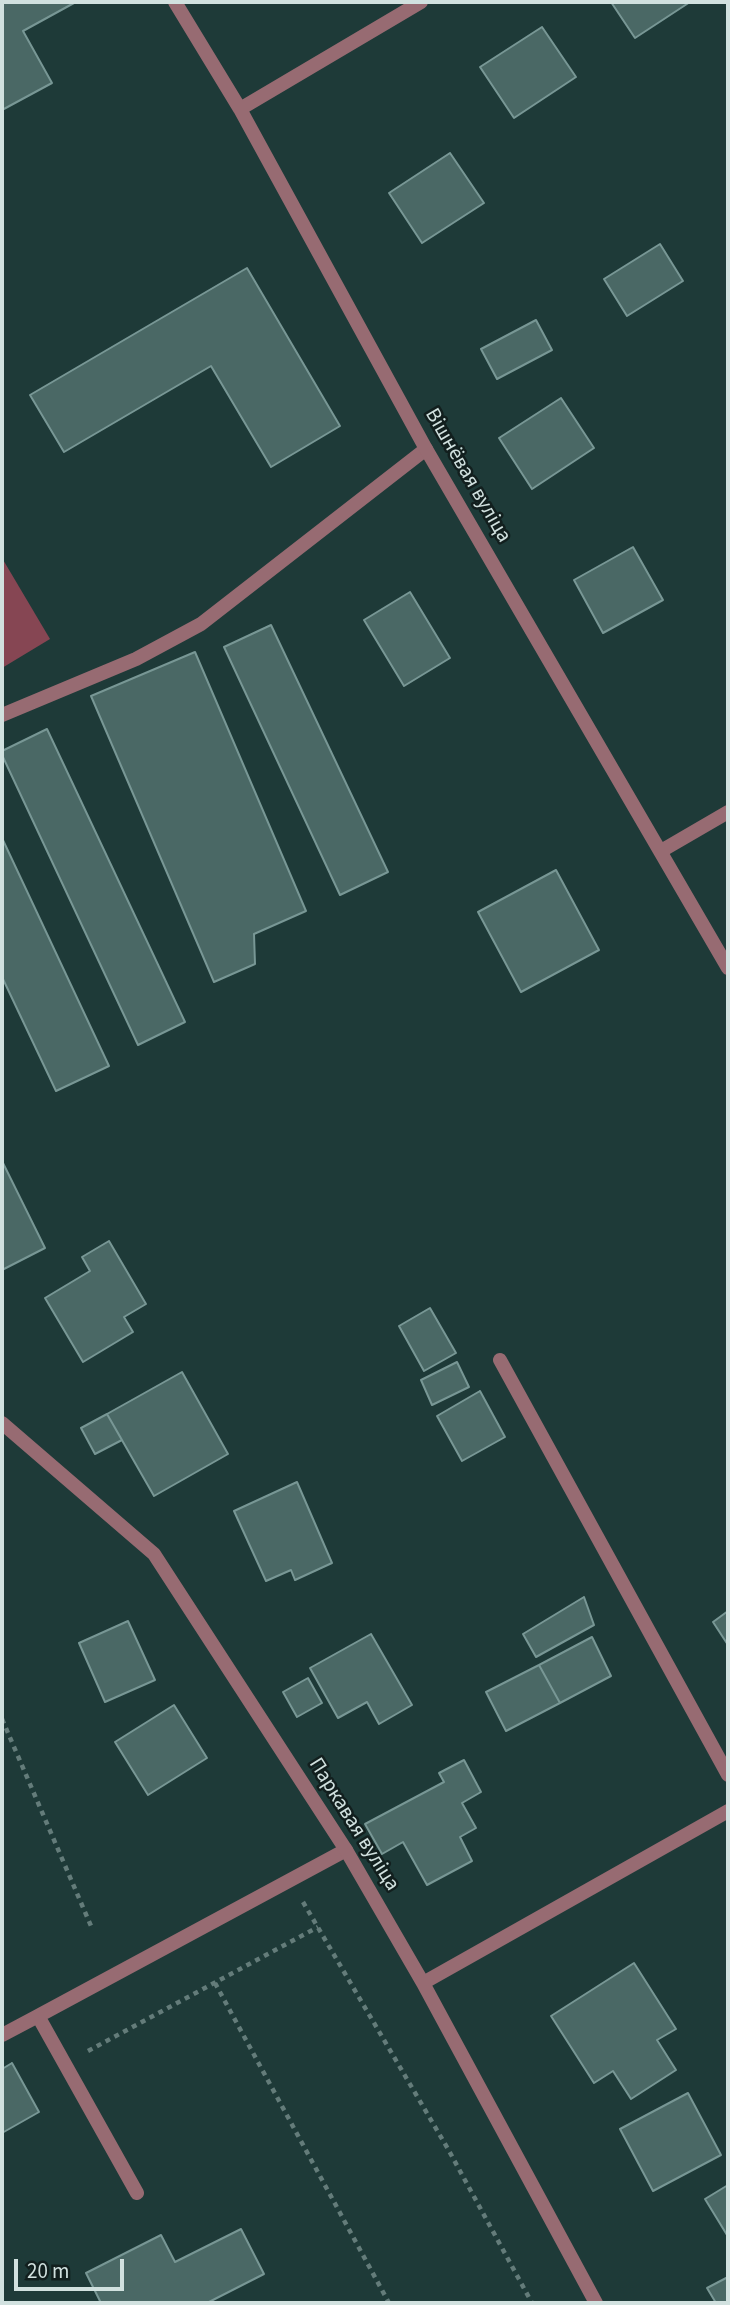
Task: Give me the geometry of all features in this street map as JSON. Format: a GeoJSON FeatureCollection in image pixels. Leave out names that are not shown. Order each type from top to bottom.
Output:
{"type":"FeatureCollection","features":[{"type":"Feature","properties":{"kind":"street","name":"Вішнёвая вуліца"},"geometry":{"type":"LineString","coordinates":[[176,2],[240,109],[426,449],[728,968]]}},
{"type":"Feature","properties":{"kind":"street"},"geometry":{"type":"LineString","coordinates":[[240,109],[421,2]]}},
{"type":"Feature","properties":{"kind":"street"},"geometry":{"type":"LineString","coordinates":[[2,715],[136,659],[201,624],[426,449]]}},
{"type":"Feature","properties":{"kind":"street"},"geometry":{"type":"LineString","coordinates":[[661,851],[728,812]]}},
{"type":"Feature","properties":{"kind":"street"},"geometry":{"type":"LineString","coordinates":[[500,1360],[728,1775]]}},
{"type":"Feature","properties":{"kind":"street","name":"Паркавая вуліца"},"geometry":{"type":"LineString","coordinates":[[2,1423],[154,1554],[346,1850],[423,1983],[596,2303]]}},
{"type":"Feature","properties":{"kind":"street"},"geometry":{"type":"LineString","coordinates":[[423,1983],[728,1811]]}},
{"type":"Feature","properties":{"kind":"street"},"geometry":{"type":"LineString","coordinates":[[2,2035],[346,1850]]}},
{"type":"Feature","properties":{"kind":"street"},"geometry":{"type":"LineString","coordinates":[[38,2016],[137,2193]]}},
{"type":"Feature","properties":{"kind":"path"},"geometry":{"type":"LineString","coordinates":[[2,1719],[91,1926]]}},
{"type":"Feature","properties":{"kind":"path"},"geometry":{"type":"LineString","coordinates":[[290,1880],[448,2149],[532,2303]]}},
{"type":"Feature","properties":{"kind":"path"},"geometry":{"type":"LineString","coordinates":[[65,2064],[318,1927]]}},
{"type":"Feature","properties":{"kind":"path"},"geometry":{"type":"LineString","coordinates":[[215,1983],[389,2303]]}},
{"type":"Feature","properties":{"kind":"shaded area"},"geometry":{"type":"Polygon","coordinates":[[[2,558],[50,639],[2,668],[2,558]]]}},
{"type":"Feature","properties":{"kind":"building"},"geometry":{"type":"Polygon","coordinates":[[[2,2],[74,3],[23,31],[52,83],[2,110],[2,2]]]}},
{"type":"Feature","properties":{"kind":"building"},"geometry":{"type":"Polygon","coordinates":[[[611,2],[690,2],[635,38],[611,2]]]}},
{"type":"Feature","properties":{"kind":"building"},"geometry":{"type":"Polygon","coordinates":[[[542,27],[576,77],[514,118],[480,67],[542,27]]]}},
{"type":"Feature","properties":{"kind":"building"},"geometry":{"type":"Polygon","coordinates":[[[450,153],[484,203],[422,243],[389,193],[450,153]]]}},
{"type":"Feature","properties":{"kind":"building"},"geometry":{"type":"Polygon","coordinates":[[[660,244],[683,281],[627,316],[604,279],[660,244]]]}},
{"type":"Feature","properties":{"kind":"building"},"geometry":{"type":"Polygon","coordinates":[[[247,268],[340,426],[271,467],[211,366],[64,452],[30,395],[247,268]]]}},
{"type":"Feature","properties":{"kind":"building"},"geometry":{"type":"Polygon","coordinates":[[[536,320],[552,350],[497,379],[481,349],[536,320]]]}},
{"type":"Feature","properties":{"kind":"building"},"geometry":{"type":"Polygon","coordinates":[[[561,398],[594,448],[532,489],[499,438],[561,398]]]}},
{"type":"Feature","properties":{"kind":"building"},"geometry":{"type":"Polygon","coordinates":[[[633,547],[663,600],[603,633],[574,580],[633,547]]]}},
{"type":"Feature","properties":{"kind":"building"},"geometry":{"type":"Polygon","coordinates":[[[410,592],[450,658],[404,686],[364,620],[410,592]]]}},
{"type":"Feature","properties":{"kind":"building"},"geometry":{"type":"Polygon","coordinates":[[[271,625],[388,872],[340,895],[224,647],[271,625]]]}},
{"type":"Feature","properties":{"kind":"building"},"geometry":{"type":"Polygon","coordinates":[[[195,652],[306,911],[254,934],[255,964],[214,982],[91,696],[195,652]]]}},
{"type":"Feature","properties":{"kind":"building"},"geometry":{"type":"Polygon","coordinates":[[[47,729],[185,1022],[138,1045],[2,755],[2,751],[47,729]]]}},
{"type":"Feature","properties":{"kind":"building"},"geometry":{"type":"Polygon","coordinates":[[[2,838],[109,1066],[56,1091],[2,977],[2,838]]]}},
{"type":"Feature","properties":{"kind":"building"},"geometry":{"type":"Polygon","coordinates":[[[556,870],[599,950],[521,992],[478,912],[556,870]]]}},
{"type":"Feature","properties":{"kind":"building"},"geometry":{"type":"Polygon","coordinates":[[[2,1161],[45,1248],[2,1270],[2,1161]]]}},
{"type":"Feature","properties":{"kind":"building"},"geometry":{"type":"Polygon","coordinates":[[[109,1241],[146,1304],[124,1317],[133,1332],[83,1362],[45,1298],[90,1271],[82,1257],[109,1241]]]}},
{"type":"Feature","properties":{"kind":"building"},"geometry":{"type":"Polygon","coordinates":[[[430,1308],[456,1353],[424,1371],[399,1326],[430,1308]]]}},
{"type":"Feature","properties":{"kind":"building"},"geometry":{"type":"Polygon","coordinates":[[[457,1362],[469,1387],[432,1405],[421,1380],[457,1362]]]}},
{"type":"Feature","properties":{"kind":"building"},"geometry":{"type":"Polygon","coordinates":[[[182,1372],[228,1454],[154,1496],[107,1414],[182,1372]]]}},
{"type":"Feature","properties":{"kind":"building"},"geometry":{"type":"Polygon","coordinates":[[[480,1391],[505,1437],[462,1461],[437,1416],[480,1391]]]}},
{"type":"Feature","properties":{"kind":"building"},"geometry":{"type":"Polygon","coordinates":[[[107,1414],[122,1440],[95,1454],[81,1428],[107,1414]]]}},
{"type":"Feature","properties":{"kind":"building"},"geometry":{"type":"Polygon","coordinates":[[[297,1482],[332,1563],[295,1580],[291,1570],[266,1581],[234,1511],[297,1482]]]}},
{"type":"Feature","properties":{"kind":"building"},"geometry":{"type":"Polygon","coordinates":[[[584,1597],[594,1625],[536,1657],[523,1634],[584,1597]]]}},
{"type":"Feature","properties":{"kind":"building"},"geometry":{"type":"Polygon","coordinates":[[[728,1611],[728,1645],[713,1622],[728,1611]]]}},
{"type":"Feature","properties":{"kind":"building"},"geometry":{"type":"Polygon","coordinates":[[[128,1621],[155,1680],[105,1702],[79,1643],[128,1621]]]}},
{"type":"Feature","properties":{"kind":"building"},"geometry":{"type":"Polygon","coordinates":[[[371,1634],[412,1705],[379,1724],[367,1702],[338,1718],[310,1668],[371,1634]]]}},
{"type":"Feature","properties":{"kind":"building"},"geometry":{"type":"Polygon","coordinates":[[[592,1637],[611,1676],[560,1703],[539,1665],[592,1637]]]}},
{"type":"Feature","properties":{"kind":"building"},"geometry":{"type":"Polygon","coordinates":[[[539,1665],[560,1703],[506,1731],[486,1692],[539,1665]]]}},
{"type":"Feature","properties":{"kind":"building"},"geometry":{"type":"Polygon","coordinates":[[[308,1678],[322,1703],[297,1717],[283,1692],[308,1678]]]}},
{"type":"Feature","properties":{"kind":"building"},"geometry":{"type":"Polygon","coordinates":[[[174,1705],[207,1758],[148,1795],[115,1742],[174,1705]]]}},
{"type":"Feature","properties":{"kind":"building"},"geometry":{"type":"Polygon","coordinates":[[[464,1760],[481,1792],[462,1803],[476,1828],[460,1837],[472,1861],[427,1885],[403,1842],[382,1854],[365,1824],[444,1782],[439,1773],[464,1760]]]}},
{"type":"Feature","properties":{"kind":"building"},"geometry":{"type":"Polygon","coordinates":[[[634,1963],[676,2029],[657,2040],[676,2070],[631,2099],[613,2071],[594,2083],[551,2016],[634,1963]]]}},
{"type":"Feature","properties":{"kind":"building"},"geometry":{"type":"Polygon","coordinates":[[[12,2063],[39,2112],[2,2133],[2,2069],[12,2063]]]}},
{"type":"Feature","properties":{"kind":"building"},"geometry":{"type":"Polygon","coordinates":[[[688,2093],[721,2155],[653,2191],[620,2129],[688,2093]]]}},
{"type":"Feature","properties":{"kind":"building"},"geometry":{"type":"Polygon","coordinates":[[[728,2185],[728,2234],[727,2235],[705,2199],[728,2185]]]}},
{"type":"Feature","properties":{"kind":"building"},"geometry":{"type":"Polygon","coordinates":[[[241,2229],[264,2274],[207,2303],[101,2303],[86,2273],[161,2235],[175,2262],[241,2229]]]}},
{"type":"Feature","properties":{"kind":"building"},"geometry":{"type":"Polygon","coordinates":[[[728,2277],[728,2303],[716,2303],[707,2288],[728,2277]]]}}]}
